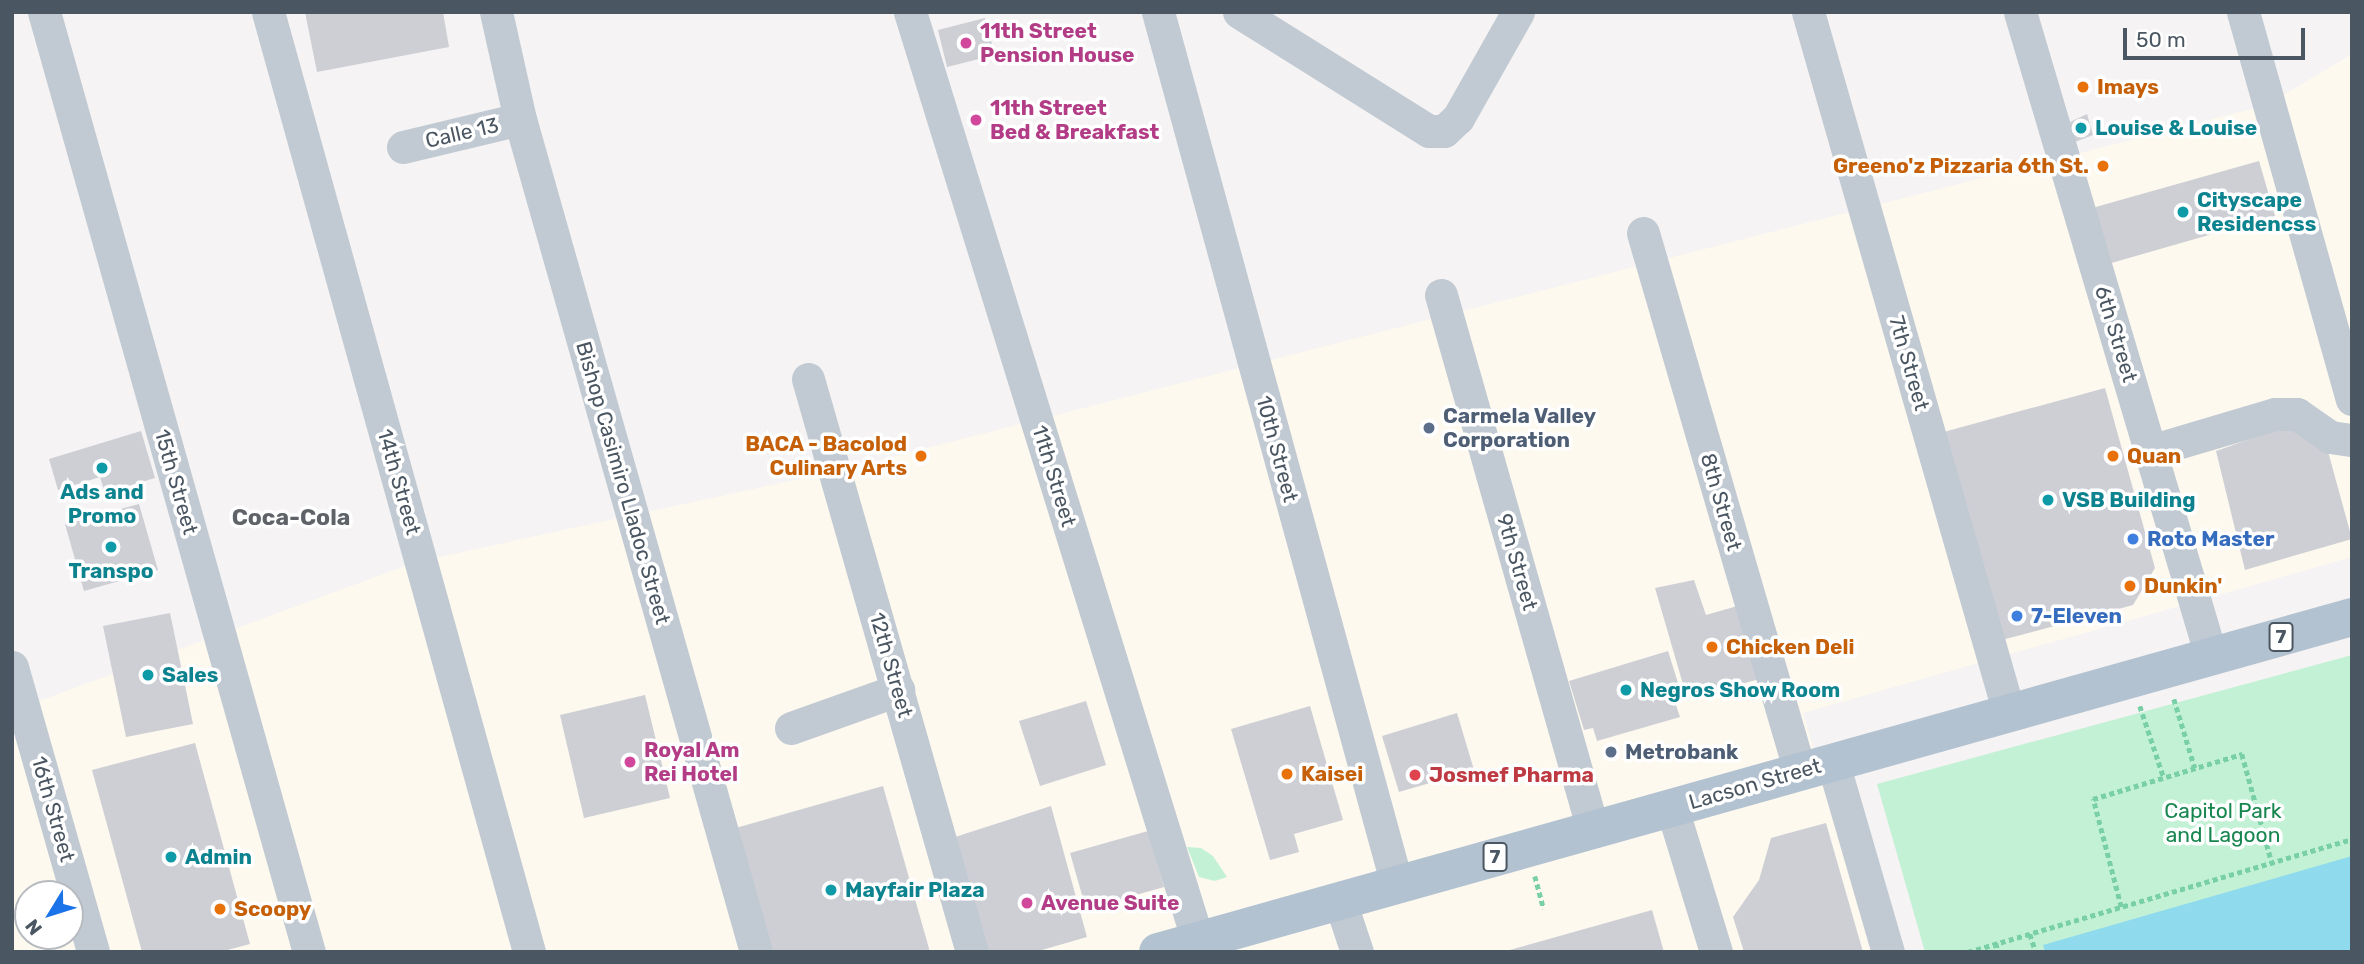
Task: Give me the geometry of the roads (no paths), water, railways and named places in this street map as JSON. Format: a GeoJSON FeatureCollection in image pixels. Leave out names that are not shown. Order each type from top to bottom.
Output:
{"type":"FeatureCollection","features":[{"type":"Feature","properties":{"kind":"main road","name":"Lacson Street"},"geometry":{"type":"LineString","coordinates":[[1158,952],[1197,946],[1340,901],[2352,617]]}},
{"type":"Feature","properties":{"kind":"street","name":"15th Street"},"geometry":{"type":"LineString","coordinates":[[44,12],[309,952]]}},
{"type":"Feature","properties":{"kind":"street","name":"14th Street"},"geometry":{"type":"LineString","coordinates":[[268,12],[529,952]]}},
{"type":"Feature","properties":{"kind":"street","name":"Bishop Casimiro Lladoc Street"},"geometry":{"type":"LineString","coordinates":[[496,12],[520,119],[756,952]]}},
{"type":"Feature","properties":{"kind":"street","name":"11th Street"},"geometry":{"type":"LineString","coordinates":[[910,12],[1197,946]]}},
{"type":"Feature","properties":{"kind":"street","name":"10th Street"},"geometry":{"type":"LineString","coordinates":[[1158,12],[1397,885]]}},
{"type":"Feature","properties":{"kind":"street"},"geometry":{"type":"LineString","coordinates":[[1239,12],[1429,131],[1444,131],[1458,118],[1518,12]]}},
{"type":"Feature","properties":{"kind":"street","name":"7th Street"},"geometry":{"type":"LineString","coordinates":[[1808,12],[2009,713]]}},
{"type":"Feature","properties":{"kind":"street","name":"6th Street"},"geometry":{"type":"LineString","coordinates":[[2020,12],[2211,656]]}},
{"type":"Feature","properties":{"kind":"street"},"geometry":{"type":"LineString","coordinates":[[2243,12],[2272,124],[2352,399]]}},
{"type":"Feature","properties":{"kind":"street","name":"Calle 13"},"geometry":{"type":"LineString","coordinates":[[403,147],[520,119]]}},
{"type":"Feature","properties":{"kind":"street","name":"8th Street"},"geometry":{"type":"LineString","coordinates":[[1643,233],[1817,767],[1888,952]]}},
{"type":"Feature","properties":{"kind":"street","name":"9th Street"},"geometry":{"type":"LineString","coordinates":[[1441,295],[1593,830]]}},
{"type":"Feature","properties":{"kind":"street","name":"12th Street"},"geometry":{"type":"LineString","coordinates":[[808,379],[972,952]]}},
{"type":"Feature","properties":{"kind":"street"},"geometry":{"type":"LineString","coordinates":[[2150,450],[2275,414],[2297,414],[2330,437],[2352,440]]}},
{"type":"Feature","properties":{"kind":"street","name":"16th Street"},"geometry":{"type":"LineString","coordinates":[[12,667],[18,710],[93,952]]}},
{"type":"Feature","properties":{"kind":"street"},"geometry":{"type":"LineString","coordinates":[[791,727],[898,690]]}},
{"type":"Feature","properties":{"kind":"street"},"geometry":{"type":"LineString","coordinates":[[1672,808],[1716,952]]}},
{"type":"Feature","properties":{"kind":"street"},"geometry":{"type":"LineString","coordinates":[[1340,901],[1357,952]]}},
{"type":"Feature","properties":{"kind":"water"},"geometry":{"type":"Polygon","coordinates":[[[2352,856],[2352,952],[2045,952],[2043,945],[2352,856]]]}},
{"type":"Feature","properties":{"kind":"place","name":"11th Street Pension House"},"geometry":{"type":"Point","coordinates":[966,43]}},
{"type":"Feature","properties":{"kind":"place","name":"Imays"},"geometry":{"type":"Point","coordinates":[2083,87]}},
{"type":"Feature","properties":{"kind":"place","name":"11th Street Bed & Breakfast"},"geometry":{"type":"Point","coordinates":[976,120]}},
{"type":"Feature","properties":{"kind":"place","name":"Louise & Louise"},"geometry":{"type":"Point","coordinates":[2081,128]}},
{"type":"Feature","properties":{"kind":"place","name":"Greeno'z Pizzaria 6th St."},"geometry":{"type":"Point","coordinates":[2103,166]}},
{"type":"Feature","properties":{"kind":"place","name":"Cityscape Residencss"},"geometry":{"type":"Point","coordinates":[2183,212]}},
{"type":"Feature","properties":{"kind":"place","name":"Carmela Valley Corporation"},"geometry":{"type":"Point","coordinates":[1429,428]}},
{"type":"Feature","properties":{"kind":"place","name":"BACA - Bacolod Culinary Arts"},"geometry":{"type":"Point","coordinates":[921,456]}},
{"type":"Feature","properties":{"kind":"place","name":"Quan"},"geometry":{"type":"Point","coordinates":[2113,456]}},
{"type":"Feature","properties":{"kind":"place","name":"Ads and Promo"},"geometry":{"type":"Point","coordinates":[102,468]}},
{"type":"Feature","properties":{"kind":"place","name":"VSB Building"},"geometry":{"type":"Point","coordinates":[2048,500]}},
{"type":"Feature","properties":{"kind":"place","name":"Roto Master"},"geometry":{"type":"Point","coordinates":[2133,539]}},
{"type":"Feature","properties":{"kind":"place","name":"Transpo"},"geometry":{"type":"Point","coordinates":[111,547]}},
{"type":"Feature","properties":{"kind":"place","name":"Dunkin'"},"geometry":{"type":"Point","coordinates":[2130,586]}},
{"type":"Feature","properties":{"kind":"place","name":"7-Eleven"},"geometry":{"type":"Point","coordinates":[2017,616]}},
{"type":"Feature","properties":{"kind":"place","name":"Chicken Deli"},"geometry":{"type":"Point","coordinates":[1712,647]}},
{"type":"Feature","properties":{"kind":"place","name":"Sales"},"geometry":{"type":"Point","coordinates":[148,675]}},
{"type":"Feature","properties":{"kind":"place","name":"Negros Show Room"},"geometry":{"type":"Point","coordinates":[1626,690]}},
{"type":"Feature","properties":{"kind":"place","name":"Metrobank"},"geometry":{"type":"Point","coordinates":[1611,752]}},
{"type":"Feature","properties":{"kind":"place","name":"Royal Am Rei Hotel"},"geometry":{"type":"Point","coordinates":[630,762]}},
{"type":"Feature","properties":{"kind":"place","name":"Kaisei"},"geometry":{"type":"Point","coordinates":[1287,774]}},
{"type":"Feature","properties":{"kind":"place","name":"Josmef Pharma"},"geometry":{"type":"Point","coordinates":[1415,775]}},
{"type":"Feature","properties":{"kind":"place","name":"Admin"},"geometry":{"type":"Point","coordinates":[171,857]}},
{"type":"Feature","properties":{"kind":"place","name":"Mayfair Plaza"},"geometry":{"type":"Point","coordinates":[831,890]}},
{"type":"Feature","properties":{"kind":"place","name":"Avenue Suite"},"geometry":{"type":"Point","coordinates":[1027,903]}},
{"type":"Feature","properties":{"kind":"place","name":"Scoopy"},"geometry":{"type":"Point","coordinates":[220,909]}},
{"type":"Feature","properties":{"kind":"district","name":"Coca-Cola"},"geometry":{"type":"Point","coordinates":[291,517]}},
{"type":"Feature","properties":{"kind":"park label","name":"Capitol Park and Lagoon"},"geometry":{"type":"Point","coordinates":[2223,823]}}]}
